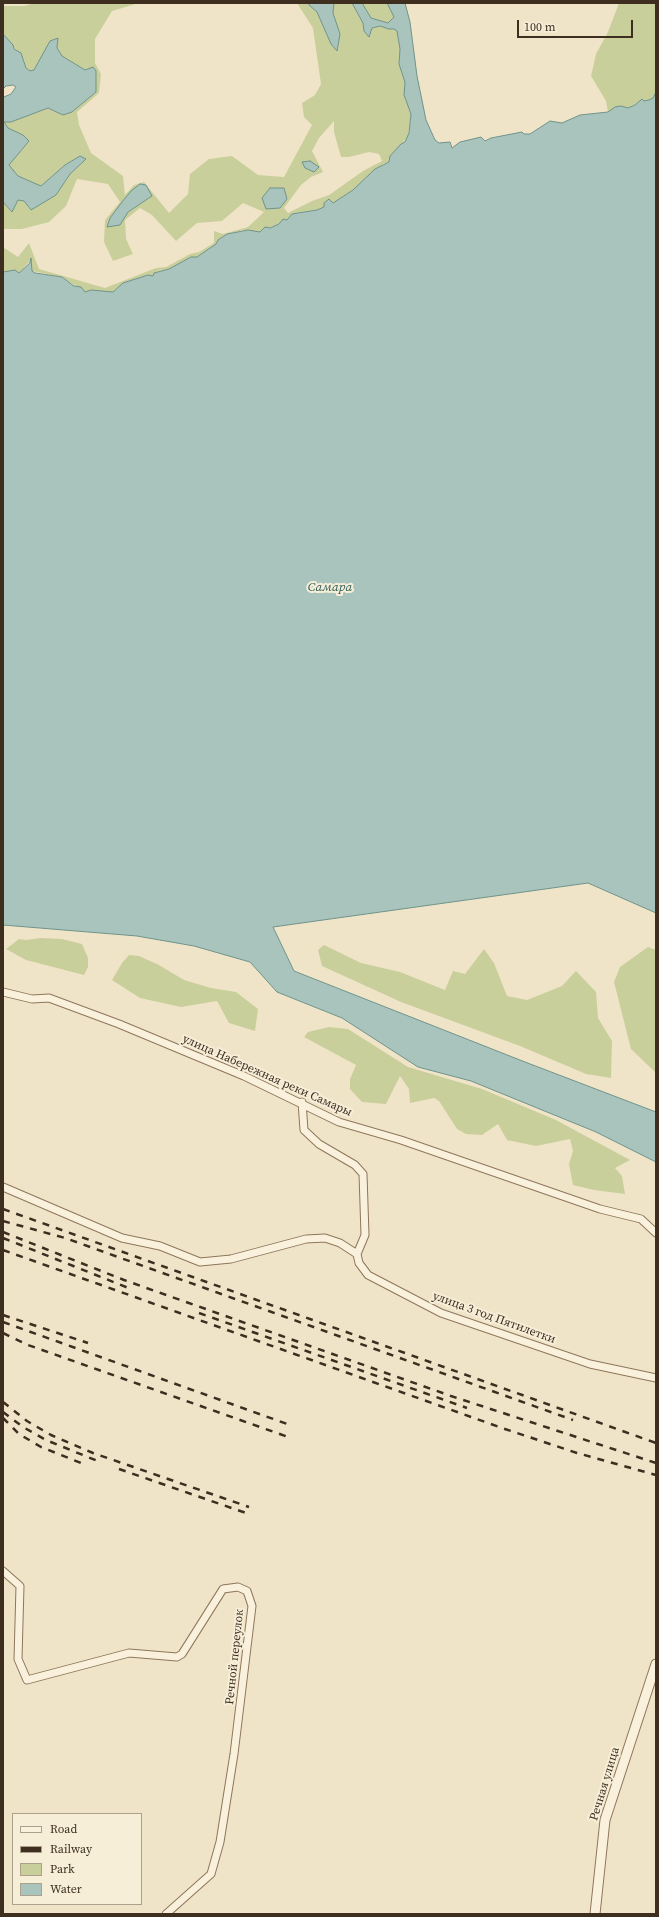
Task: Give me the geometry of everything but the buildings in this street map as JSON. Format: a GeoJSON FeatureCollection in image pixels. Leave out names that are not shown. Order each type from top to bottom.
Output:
{"type":"FeatureCollection","features":[{"type":"Feature","properties":{"kind":"street","name":"улица Набережная реки Самары"},"geometry":{"type":"LineString","coordinates":[[3,992],[32,999],[48,998],[119,1024],[244,1076],[302,1102],[339,1122],[401,1140],[600,1209],[641,1219],[656,1233]]}},
{"type":"Feature","properties":{"kind":"street"},"geometry":{"type":"LineString","coordinates":[[3,1187],[122,1238],[160,1246],[200,1262],[231,1259],[306,1239],[325,1238],[340,1243],[357,1254],[365,1235],[363,1174],[354,1165],[319,1144],[304,1130],[302,1102]]}},
{"type":"Feature","properties":{"kind":"street","name":"улица 3 год Пятилетки"},"geometry":{"type":"LineString","coordinates":[[357,1254],[359,1263],[368,1275],[441,1313],[590,1364],[656,1378]]}},
{"type":"Feature","properties":{"kind":"street","name":"Речной переулок"},"geometry":{"type":"LineString","coordinates":[[3,1571],[20,1586],[18,1658],[27,1680],[129,1653],[177,1657],[182,1654],[223,1589],[238,1587],[247,1591],[252,1606],[234,1754],[220,1842],[211,1874],[166,1914]]}},
{"type":"Feature","properties":{"kind":"street","name":"Речная улица"},"geometry":{"type":"LineString","coordinates":[[595,1914],[605,1820],[656,1664]]}},
{"type":"Feature","properties":{"kind":"green space"},"geometry":{"type":"Polygon","coordinates":[[[35,3],[139,3],[112,11],[95,39],[95,63],[101,74],[99,93],[77,112],[79,125],[91,153],[123,176],[125,195],[134,185],[144,182],[169,213],[188,194],[190,174],[209,159],[232,156],[258,175],[284,177],[312,125],[304,117],[302,103],[315,95],[321,84],[313,28],[297,3],[309,3],[309,5],[317,12],[331,44],[337,50],[340,34],[333,13],[334,3],[352,3],[363,23],[364,31],[369,36],[372,28],[381,26],[397,31],[400,49],[399,64],[405,82],[405,100],[409,105],[411,114],[408,137],[390,156],[389,162],[383,164],[353,190],[333,203],[317,210],[292,214],[287,220],[260,232],[243,230],[227,234],[218,240],[216,244],[197,257],[191,257],[169,269],[158,271],[153,276],[148,275],[123,283],[113,292],[91,290],[85,292],[62,277],[32,271],[31,260],[19,273],[3,272],[3,247],[18,257],[29,243],[39,269],[105,288],[156,268],[166,267],[190,254],[199,252],[214,243],[214,231],[223,234],[248,227],[264,212],[243,203],[222,221],[197,223],[176,241],[152,215],[140,208],[125,220],[126,239],[133,254],[113,261],[104,242],[105,220],[120,202],[108,184],[77,179],[66,206],[49,222],[22,229],[3,229],[3,202],[11,212],[18,200],[24,201],[30,210],[56,195],[70,174],[85,159],[80,156],[65,165],[41,186],[18,176],[9,165],[29,141],[23,135],[8,128],[4,122],[11,122],[48,108],[55,112],[72,112],[96,92],[85,70],[62,56],[57,48],[57,38],[34,70],[30,71],[26,68],[24,60],[3,34],[3,6],[24,6],[35,3]],[[334,121],[319,138],[312,151],[323,172],[311,177],[301,185],[284,208],[288,213],[312,201],[329,195],[363,171],[382,161],[379,154],[369,152],[349,157],[341,157],[334,132],[334,121]],[[146,185],[128,212],[151,196],[146,185]]]}},
{"type":"Feature","properties":{"kind":"green space"},"geometry":{"type":"Polygon","coordinates":[[[362,3],[387,3],[394,17],[388,23],[371,18],[362,3]]]}},
{"type":"Feature","properties":{"kind":"green space"},"geometry":{"type":"Polygon","coordinates":[[[619,3],[656,3],[656,92],[653,98],[648,101],[628,108],[608,112],[606,101],[591,76],[596,54],[608,32],[619,3]]]}},
{"type":"Feature","properties":{"kind":"green space"},"geometry":{"type":"Polygon","coordinates":[[[41,938],[62,939],[82,944],[88,958],[88,967],[84,975],[26,960],[6,949],[19,939],[26,940],[41,938]]]}},
{"type":"Feature","properties":{"kind":"green space"},"geometry":{"type":"Polygon","coordinates":[[[324,945],[361,963],[400,972],[445,990],[453,971],[465,974],[484,949],[494,963],[507,996],[527,1000],[562,986],[576,971],[596,992],[598,1018],[612,1041],[611,1078],[586,1074],[520,1046],[401,1002],[322,966],[318,950],[324,945]]]}},
{"type":"Feature","properties":{"kind":"green space"},"geometry":{"type":"Polygon","coordinates":[[[648,947],[656,950],[656,1073],[631,1049],[614,982],[620,967],[648,947]]]}},
{"type":"Feature","properties":{"kind":"green space"},"geometry":{"type":"Polygon","coordinates":[[[129,955],[139,956],[159,965],[184,980],[211,988],[236,992],[258,1009],[255,1031],[229,1023],[217,1001],[181,1007],[140,998],[112,980],[122,963],[129,955]]]}},
{"type":"Feature","properties":{"kind":"green space"},"geometry":{"type":"Polygon","coordinates":[[[329,1027],[348,1029],[408,1067],[482,1089],[556,1120],[630,1160],[615,1168],[622,1176],[625,1194],[594,1190],[573,1185],[569,1164],[573,1151],[570,1139],[536,1146],[507,1140],[498,1124],[482,1135],[466,1134],[457,1129],[439,1101],[434,1098],[410,1103],[409,1089],[400,1076],[386,1104],[362,1102],[350,1089],[350,1079],[356,1065],[304,1037],[308,1032],[329,1027]]]}},
{"type":"Feature","properties":{"kind":"water"},"geometry":{"type":"Polygon","coordinates":[[[309,3],[334,3],[333,13],[340,34],[337,51],[331,44],[317,12],[309,5],[309,3]]]}},
{"type":"Feature","properties":{"kind":"water","name":"Самара"},"geometry":{"type":"Polygon","coordinates":[[[352,3],[362,3],[371,18],[388,23],[394,17],[387,3],[405,3],[410,22],[417,76],[426,120],[435,140],[439,143],[450,142],[452,148],[460,142],[481,137],[485,141],[491,138],[522,132],[524,134],[530,134],[550,121],[562,123],[580,115],[608,112],[615,107],[621,106],[628,108],[635,105],[642,99],[644,101],[653,98],[656,92],[656,913],[588,883],[273,927],[294,971],[656,1112],[656,1162],[596,1132],[471,1081],[418,1067],[342,1018],[277,992],[250,962],[194,946],[137,936],[3,925],[3,272],[15,270],[19,273],[30,263],[31,258],[32,271],[35,273],[62,277],[74,286],[81,287],[85,292],[91,290],[113,292],[123,283],[148,275],[153,276],[154,273],[169,269],[191,257],[197,257],[216,244],[218,240],[227,234],[248,230],[260,232],[265,227],[270,228],[279,224],[283,219],[287,220],[292,214],[317,210],[324,207],[324,203],[329,199],[333,203],[353,190],[375,169],[389,162],[390,156],[401,144],[405,142],[409,133],[411,114],[404,95],[405,82],[399,64],[400,49],[397,31],[380,26],[372,28],[369,37],[364,31],[363,23],[352,3]]]}},
{"type":"Feature","properties":{"kind":"water"},"geometry":{"type":"Polygon","coordinates":[[[3,34],[13,45],[14,49],[21,53],[26,68],[30,71],[34,70],[50,41],[58,38],[57,48],[62,56],[85,70],[93,67],[96,71],[96,92],[72,112],[63,115],[48,108],[11,122],[4,122],[8,128],[23,135],[29,141],[9,165],[18,176],[41,186],[65,165],[80,156],[86,159],[70,174],[56,195],[31,210],[24,201],[18,200],[12,212],[3,202],[3,95],[4,97],[11,94],[16,87],[13,85],[6,86],[3,89],[3,34]]]}},
{"type":"Feature","properties":{"kind":"water"},"geometry":{"type":"Polygon","coordinates":[[[310,161],[319,167],[314,172],[305,168],[302,162],[310,161]]]}},
{"type":"Feature","properties":{"kind":"water"},"geometry":{"type":"Polygon","coordinates":[[[140,184],[146,185],[152,196],[128,212],[120,225],[107,227],[110,218],[122,202],[131,191],[140,184]]]}},
{"type":"Feature","properties":{"kind":"water"},"geometry":{"type":"Polygon","coordinates":[[[270,188],[284,188],[287,199],[280,208],[266,209],[262,198],[270,188]]]}},
{"type":"Feature","properties":{"kind":"railway"},"geometry":{"type":"LineString","coordinates":[[3,1209],[656,1443]]}},
{"type":"Feature","properties":{"kind":"railway"},"geometry":{"type":"LineString","coordinates":[[3,1221],[65,1238],[573,1420]]}},
{"type":"Feature","properties":{"kind":"railway"},"geometry":{"type":"LineString","coordinates":[[3,1232],[124,1280],[451,1396],[656,1463]]}},
{"type":"Feature","properties":{"kind":"railway"},"geometry":{"type":"LineString","coordinates":[[3,1238],[131,1289]]}},
{"type":"Feature","properties":{"kind":"railway"},"geometry":{"type":"LineString","coordinates":[[3,1250],[502,1428],[577,1453],[656,1475]]}},
{"type":"Feature","properties":{"kind":"railway"},"geometry":{"type":"LineString","coordinates":[[199,1313],[467,1408]]}},
{"type":"Feature","properties":{"kind":"railway"},"geometry":{"type":"LineString","coordinates":[[3,1315],[88,1343]]}},
{"type":"Feature","properties":{"kind":"railway"},"geometry":{"type":"LineString","coordinates":[[3,1322],[290,1425]]}},
{"type":"Feature","properties":{"kind":"railway"},"geometry":{"type":"LineString","coordinates":[[3,1333],[28,1345],[291,1438]]}},
{"type":"Feature","properties":{"kind":"railway"},"geometry":{"type":"LineString","coordinates":[[3,1402],[27,1421],[51,1435],[93,1453],[249,1507]]}},
{"type":"Feature","properties":{"kind":"railway"},"geometry":{"type":"LineString","coordinates":[[3,1412],[23,1427],[46,1440],[100,1462]]}},
{"type":"Feature","properties":{"kind":"railway"},"geometry":{"type":"LineString","coordinates":[[3,1418],[19,1434],[41,1447],[86,1465]]}},
{"type":"Feature","properties":{"kind":"railway"},"geometry":{"type":"LineString","coordinates":[[119,1469],[246,1513]]}}]}
